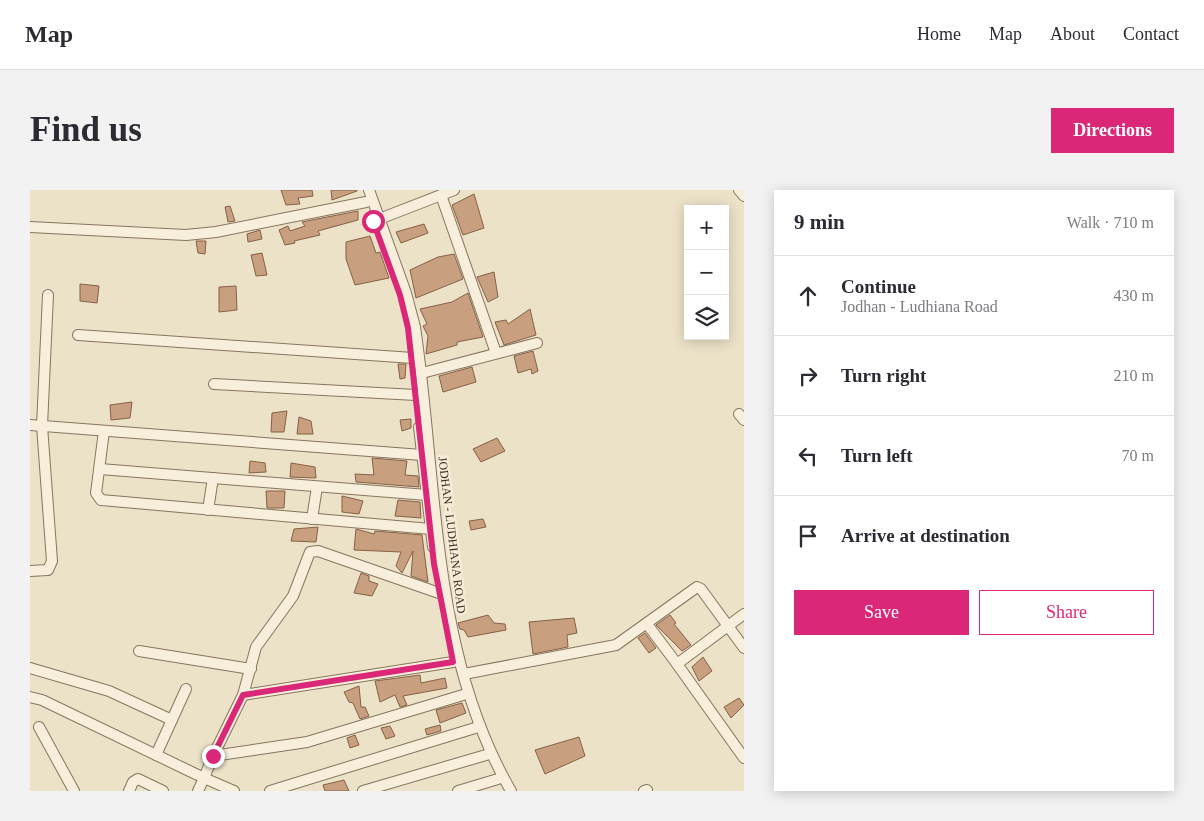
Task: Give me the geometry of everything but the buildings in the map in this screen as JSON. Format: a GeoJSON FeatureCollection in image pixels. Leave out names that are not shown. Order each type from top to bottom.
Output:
{"type":"FeatureCollection","features":[{"type":"Feature","properties":{"kind":"street","name":"JODHAN - LUDHIANA ROAD"},"geometry":{"type":"LineString","coordinates":[[362,190],[406,292],[415,327],[422,372],[441,563],[453,634],[464,674],[482,726],[511,791]]}},
{"type":"Feature","properties":{"kind":"street","name":"JODHAN - LUDHIANA ROAD"},"geometry":{"type":"LineString","coordinates":[[369,190],[376,220],[405,310],[413,358],[422,455],[439,593],[453,662],[475,728],[504,791]]}},
{"type":"Feature","properties":{"kind":"street"},"geometry":{"type":"LineString","coordinates":[[376,220],[454,190]]}},
{"type":"Feature","properties":{"kind":"street"},"geometry":{"type":"LineString","coordinates":[[739,190],[744,196]]}},
{"type":"Feature","properties":{"kind":"street"},"geometry":{"type":"LineString","coordinates":[[440,195],[496,353]]}},
{"type":"Feature","properties":{"kind":"street"},"geometry":{"type":"LineString","coordinates":[[30,227],[186,235],[216,232],[366,202]]}},
{"type":"Feature","properties":{"kind":"street"},"geometry":{"type":"LineString","coordinates":[[30,572],[48,570],[52,561],[42,426],[48,295]]}},
{"type":"Feature","properties":{"kind":"street"},"geometry":{"type":"LineString","coordinates":[[78,335],[413,358]]}},
{"type":"Feature","properties":{"kind":"street"},"geometry":{"type":"LineString","coordinates":[[422,372],[537,343]]}},
{"type":"Feature","properties":{"kind":"street"},"geometry":{"type":"LineString","coordinates":[[214,384],[416,395]]}},
{"type":"Feature","properties":{"kind":"street"},"geometry":{"type":"LineString","coordinates":[[30,425],[422,455]]}},
{"type":"Feature","properties":{"kind":"street"},"geometry":{"type":"LineString","coordinates":[[104,431],[96,493],[102,500],[431,529]]}},
{"type":"Feature","properties":{"kind":"street"},"geometry":{"type":"LineString","coordinates":[[100,469],[427,495]]}},
{"type":"Feature","properties":{"kind":"street"},"geometry":{"type":"LineString","coordinates":[[208,510],[213,478]]}},
{"type":"Feature","properties":{"kind":"street"},"geometry":{"type":"LineString","coordinates":[[312,519],[317,487]]}},
{"type":"Feature","properties":{"kind":"street"},"geometry":{"type":"LineString","coordinates":[[198,791],[243,695],[258,643],[293,596],[307,556],[314,550],[439,593]]}},
{"type":"Feature","properties":{"kind":"street"},"geometry":{"type":"LineString","coordinates":[[464,674],[610,647],[624,641],[697,586],[744,648]]}},
{"type":"Feature","properties":{"kind":"street"},"geometry":{"type":"LineString","coordinates":[[677,664],[744,614]]}},
{"type":"Feature","properties":{"kind":"street"},"geometry":{"type":"LineString","coordinates":[[647,624],[744,758]]}},
{"type":"Feature","properties":{"kind":"street"},"geometry":{"type":"LineString","coordinates":[[139,651],[251,668]]}},
{"type":"Feature","properties":{"kind":"street"},"geometry":{"type":"LineString","coordinates":[[243,695],[453,662]]}},
{"type":"Feature","properties":{"kind":"street"},"geometry":{"type":"LineString","coordinates":[[30,668],[96,687],[172,720]]}},
{"type":"Feature","properties":{"kind":"street"},"geometry":{"type":"LineString","coordinates":[[156,755],[186,689]]}},
{"type":"Feature","properties":{"kind":"street"},"geometry":{"type":"LineString","coordinates":[[213,756],[307,742],[464,695]]}},
{"type":"Feature","properties":{"kind":"street"},"geometry":{"type":"LineString","coordinates":[[30,697],[42,700],[234,791]]}},
{"type":"Feature","properties":{"kind":"street"},"geometry":{"type":"LineString","coordinates":[[39,727],[74,791]]}},
{"type":"Feature","properties":{"kind":"street"},"geometry":{"type":"LineString","coordinates":[[270,791],[475,728]]}},
{"type":"Feature","properties":{"kind":"street"},"geometry":{"type":"LineString","coordinates":[[363,791],[486,755]]}},
{"type":"Feature","properties":{"kind":"street"},"geometry":{"type":"LineString","coordinates":[[129,791],[132,782],[138,779],[163,791]]}},
{"type":"Feature","properties":{"kind":"street"},"geometry":{"type":"LineString","coordinates":[[458,791],[498,779]]}},
{"type":"Feature","properties":{"kind":"route"},"geometry":{"type":"LineString","coordinates":[[213,756],[243,695],[453,662],[434,564],[415,372],[405,310],[373,221]]}}]}
